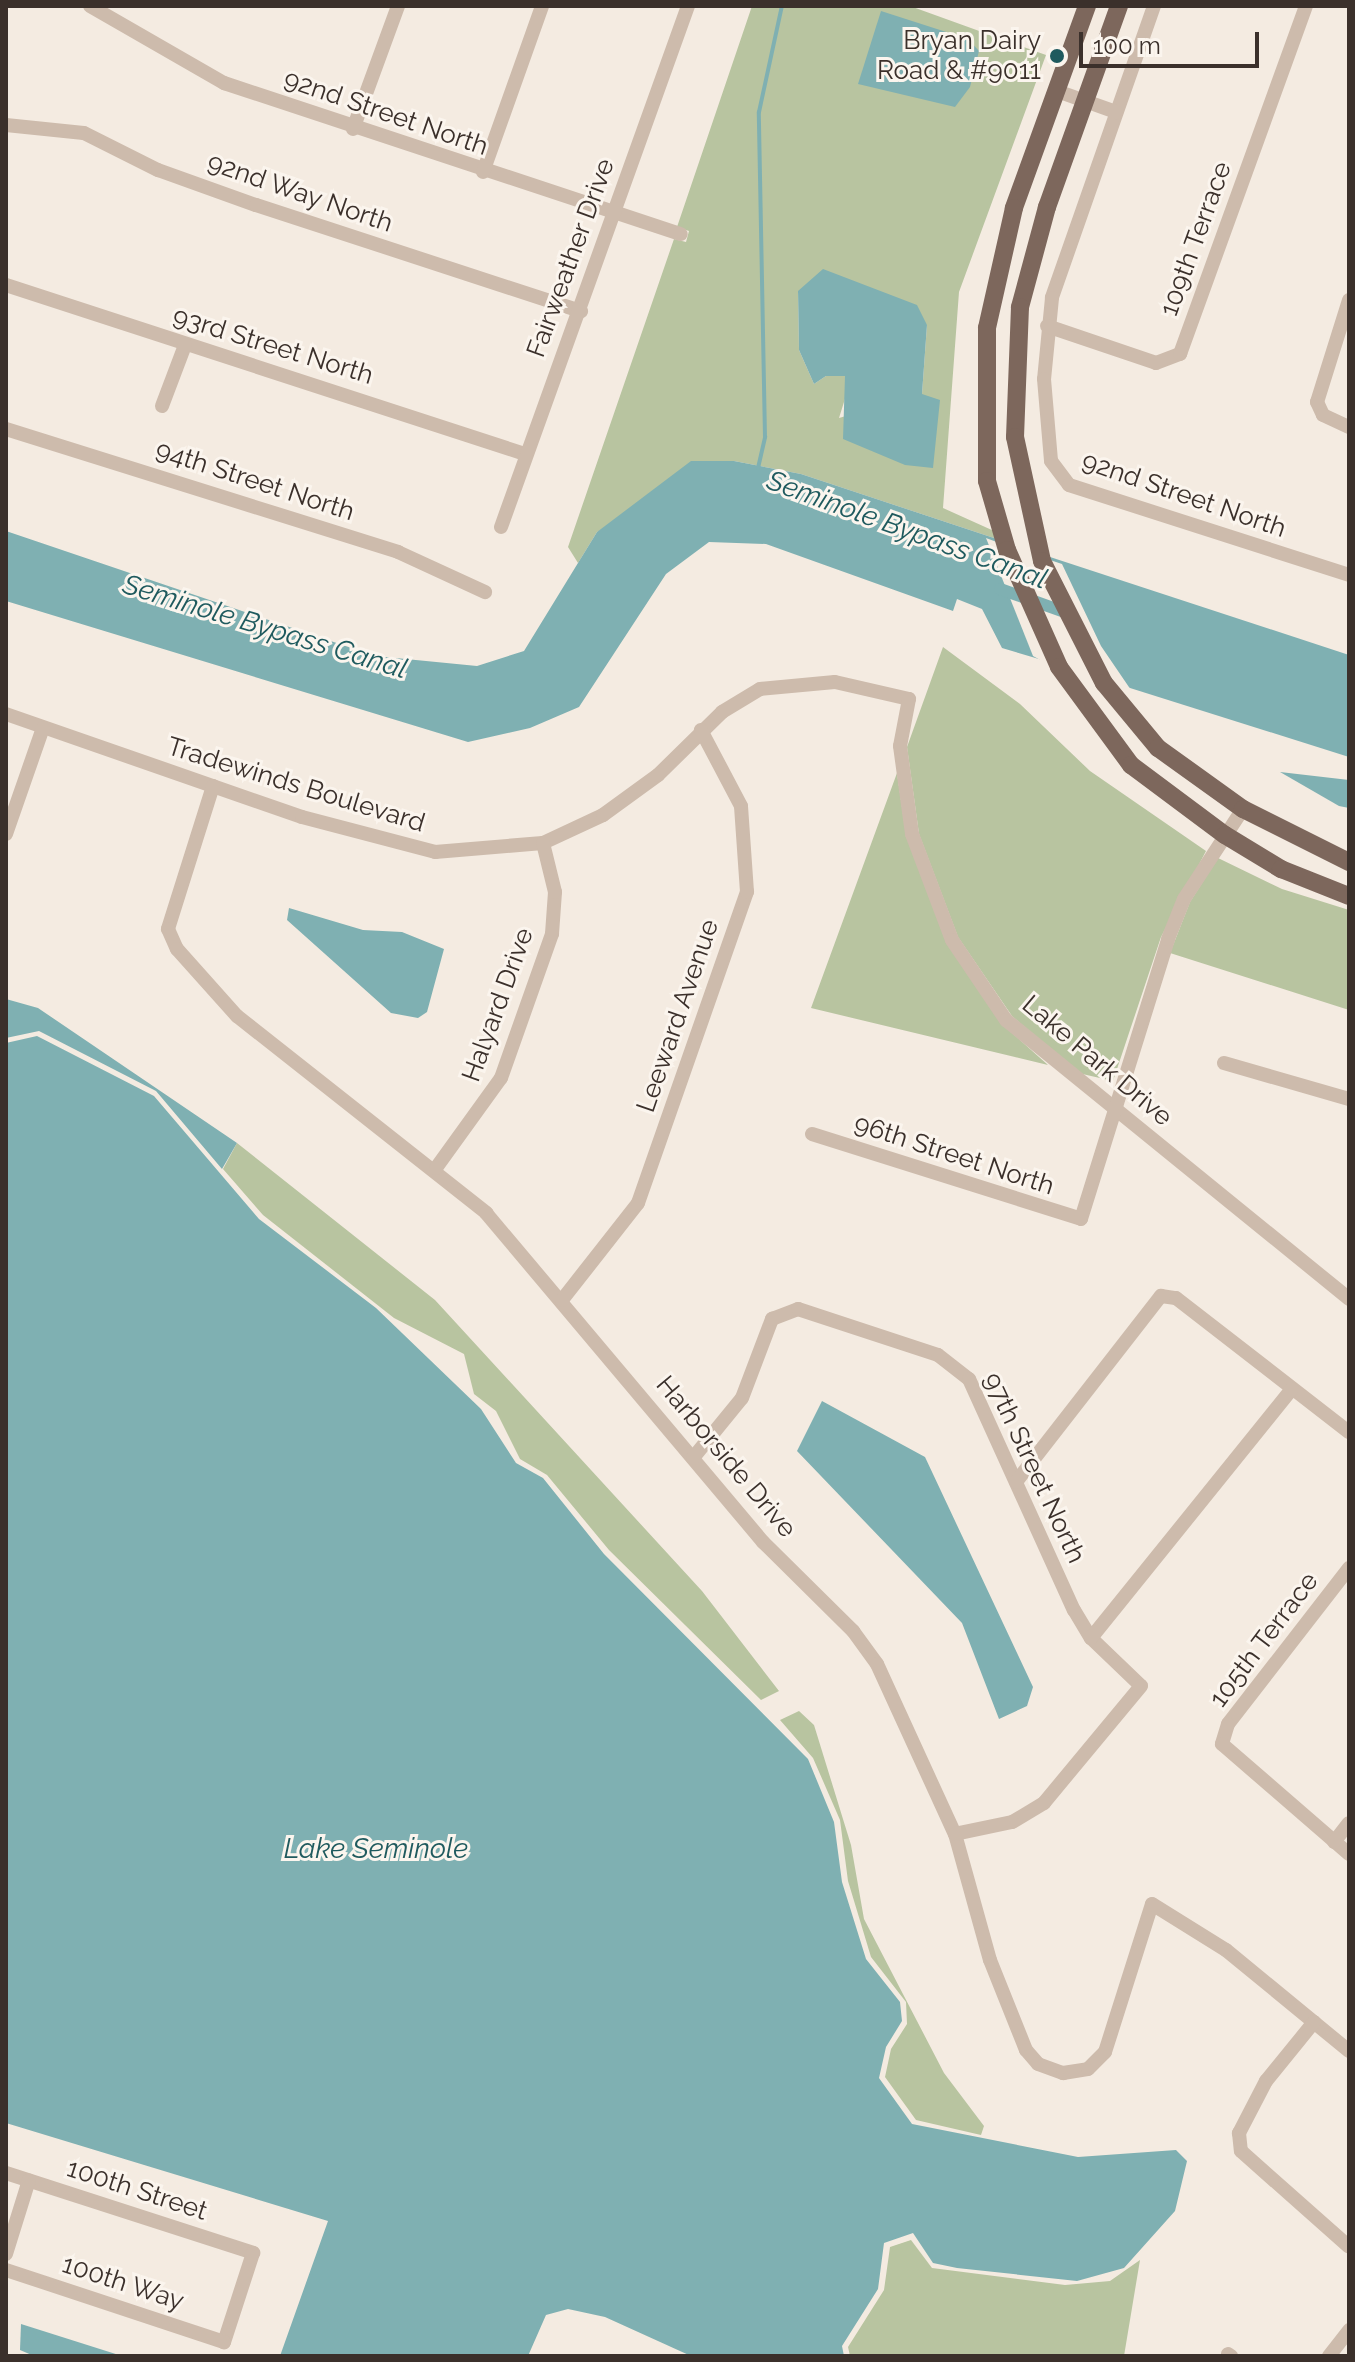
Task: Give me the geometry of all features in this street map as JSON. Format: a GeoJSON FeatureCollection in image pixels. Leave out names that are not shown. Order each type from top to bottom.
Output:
{"type":"FeatureCollection","features":[{"type":"Feature","properties":{"kind":"main road"},"geometry":{"type":"LineString","coordinates":[[1087,6],[1014,208],[995,278],[984,374],[987,481],[1007,550],[1041,633],[1084,707],[1160,792],[1281,869],[1349,896]]}},
{"type":"Feature","properties":{"kind":"main road"},"geometry":{"type":"LineString","coordinates":[[1119,6],[1047,207],[1020,307],[1013,381],[1022,482],[1042,561],[1080,644],[1136,722],[1180,769],[1243,809],[1349,862]]}},
{"type":"Feature","properties":{"kind":"street","name":"92nd Street North"},"geometry":{"type":"LineString","coordinates":[[90,6],[224,83],[483,172],[681,234]]}},
{"type":"Feature","properties":{"kind":"street"},"geometry":{"type":"LineString","coordinates":[[353,129],[398,6]]}},
{"type":"Feature","properties":{"kind":"street"},"geometry":{"type":"LineString","coordinates":[[483,172],[542,6]]}},
{"type":"Feature","properties":{"kind":"street","name":"Fairweather Drive"},"geometry":{"type":"LineString","coordinates":[[501,527],[688,6]]}},
{"type":"Feature","properties":{"kind":"street","name":"92nd Street North"},"geometry":{"type":"LineString","coordinates":[[1154,6],[1116,112],[1047,326],[1047,434],[1051,461],[1069,485],[1349,575]]}},
{"type":"Feature","properties":{"kind":"street","name":"109th Terrace"},"geometry":{"type":"LineString","coordinates":[[1047,326],[1156,363],[1180,354],[1306,6]]}},
{"type":"Feature","properties":{"kind":"street"},"geometry":{"type":"LineString","coordinates":[[1057,91],[1116,112]]}},
{"type":"Feature","properties":{"kind":"street","name":"92nd Way North"},"geometry":{"type":"LineString","coordinates":[[6,125],[84,133],[158,170],[581,311]]}},
{"type":"Feature","properties":{"kind":"street","name":"93rd Street North"},"geometry":{"type":"LineString","coordinates":[[6,285],[525,454]]}},
{"type":"Feature","properties":{"kind":"street"},"geometry":{"type":"LineString","coordinates":[[1349,300],[1317,402],[1323,415],[1349,427]]}},
{"type":"Feature","properties":{"kind":"street"},"geometry":{"type":"LineString","coordinates":[[162,406],[185,345]]}},
{"type":"Feature","properties":{"kind":"street","name":"94th Street North"},"geometry":{"type":"LineString","coordinates":[[6,429],[398,552],[485,592]]}},
{"type":"Feature","properties":{"kind":"street","name":"Tradewinds Boulevard"},"geometry":{"type":"LineString","coordinates":[[6,714],[213,786],[415,849],[543,843],[613,810],[701,730],[744,696],[792,682],[835,682],[909,699]]}},
{"type":"Feature","properties":{"kind":"street","name":"Lake Park Drive"},"geometry":{"type":"LineString","coordinates":[[909,699],[900,746],[912,834],[952,940],[1006,1020],[1349,1299]]}},
{"type":"Feature","properties":{"kind":"street"},"geometry":{"type":"LineString","coordinates":[[6,834],[43,728]]}},
{"type":"Feature","properties":{"kind":"street","name":"Leeward Avenue"},"geometry":{"type":"LineString","coordinates":[[562,1300],[638,1203],[747,892],[741,806],[701,730]]}},
{"type":"Feature","properties":{"kind":"street","name":"Harborside Drive"},"geometry":{"type":"LineString","coordinates":[[213,786],[168,929],[170,938],[237,1016],[436,1168],[486,1213],[693,1458],[877,1664],[955,1834],[990,1960],[1026,2050],[1038,2064],[1063,2073],[1088,2069],[1105,2052],[1152,1904],[1226,1950],[1314,2022]]}},
{"type":"Feature","properties":{"kind":"street"},"geometry":{"type":"LineString","coordinates":[[1113,1107],[1184,899],[1243,809]]}},
{"type":"Feature","properties":{"kind":"street","name":"Halyard Drive"},"geometry":{"type":"LineString","coordinates":[[436,1168],[501,1078],[552,934],[555,892],[543,843]]}},
{"type":"Feature","properties":{"kind":"street"},"geometry":{"type":"LineString","coordinates":[[1224,1063],[1349,1099]]}},
{"type":"Feature","properties":{"kind":"street","name":"96th Street North"},"geometry":{"type":"LineString","coordinates":[[812,1134],[1081,1219],[1113,1107]]}},
{"type":"Feature","properties":{"kind":"street"},"geometry":{"type":"LineString","coordinates":[[1016,1482],[1161,1296],[1176,1298],[1292,1389],[1347,1425]]}},
{"type":"Feature","properties":{"kind":"street","name":"97th Street North"},"geometry":{"type":"LineString","coordinates":[[693,1458],[742,1398],[772,1319],[798,1309],[958,1366],[1091,1638]]}},
{"type":"Feature","properties":{"kind":"street"},"geometry":{"type":"LineString","coordinates":[[955,1834],[1012,1822],[1044,1803],[1141,1686],[1091,1638],[1292,1389]]}},
{"type":"Feature","properties":{"kind":"street","name":"105th Terrace"},"geometry":{"type":"LineString","coordinates":[[1334,1842],[1222,1744],[1228,1724],[1349,1568]]}},
{"type":"Feature","properties":{"kind":"street"},"geometry":{"type":"LineString","coordinates":[[1349,1823],[1334,1842],[1349,1854]]}},
{"type":"Feature","properties":{"kind":"street"},"geometry":{"type":"LineString","coordinates":[[1349,2051],[1314,2022],[1266,2081],[1239,2133],[1241,2151],[1349,2247]]}},
{"type":"Feature","properties":{"kind":"street","name":"100th Street"},"geometry":{"type":"LineString","coordinates":[[6,2173],[253,2253],[224,2342]]}},
{"type":"Feature","properties":{"kind":"street"},"geometry":{"type":"LineString","coordinates":[[6,2254],[29,2180]]}},
{"type":"Feature","properties":{"kind":"street","name":"100th Way"},"geometry":{"type":"LineString","coordinates":[[6,2270],[224,2342]]}},
{"type":"Feature","properties":{"kind":"street"},"geometry":{"type":"LineString","coordinates":[[1329,2356],[1349,2330]]}},
{"type":"Feature","properties":{"kind":"green space"},"geometry":{"type":"Polygon","coordinates":[[[752,6],[910,6],[1046,55],[959,292],[943,508],[994,531],[997,539],[801,474],[734,461],[597,532],[578,563],[568,547],[674,239],[686,242],[689,231],[677,227],[752,6]],[[798,291],[799,350],[814,384],[826,376],[845,376],[849,386],[839,418],[922,394],[927,325],[798,291]]]}},
{"type":"Feature","properties":{"kind":"green space"},"geometry":{"type":"Polygon","coordinates":[[[943,647],[1020,704],[1090,771],[1206,851],[1161,937],[1113,1081],[1078,1073],[1012,1016],[958,937],[919,834],[907,747],[943,647]]]}},
{"type":"Feature","properties":{"kind":"green space"},"geometry":{"type":"Polygon","coordinates":[[[897,773],[906,835],[946,942],[1001,1023],[1048,1065],[811,1008],[897,773]]]}},
{"type":"Feature","properties":{"kind":"green space"},"geometry":{"type":"Polygon","coordinates":[[[1218,858],[1282,889],[1349,910],[1349,1010],[1170,953],[1190,902],[1218,858]]]}},
{"type":"Feature","properties":{"kind":"green space"},"geometry":{"type":"Polygon","coordinates":[[[237,1143],[435,1300],[702,1591],[779,1691],[761,1700],[609,1550],[547,1475],[520,1459],[496,1411],[474,1394],[464,1354],[394,1318],[263,1215],[223,1169],[237,1143]]]}},
{"type":"Feature","properties":{"kind":"green space"},"geometry":{"type":"Polygon","coordinates":[[[799,1711],[814,1725],[851,1845],[864,1919],[944,2073],[984,2126],[981,2135],[916,2120],[885,2077],[891,2049],[907,2024],[906,2002],[871,1957],[848,1881],[840,1820],[813,1758],[780,1720],[799,1711]]]}},
{"type":"Feature","properties":{"kind":"green space"},"geometry":{"type":"Polygon","coordinates":[[[911,2240],[932,2268],[1065,2285],[1110,2281],[1140,2260],[1124,2356],[850,2356],[848,2347],[884,2290],[890,2247],[911,2240]]]}},
{"type":"Feature","properties":{"kind":"water"},"geometry":{"type":"Polygon","coordinates":[[[881,11],[968,39],[979,51],[970,87],[955,107],[858,84],[881,11]]]}},
{"type":"Feature","properties":{"kind":"water"},"geometry":{"type":"Polygon","coordinates":[[[823,269],[917,305],[927,325],[922,394],[940,400],[933,468],[905,465],[843,439],[845,376],[826,376],[814,384],[799,350],[798,291],[823,269]]]}},
{"type":"Feature","properties":{"kind":"water"},"geometry":{"type":"Polygon","coordinates":[[[691,461],[734,461],[801,474],[997,539],[1049,662],[1002,648],[982,609],[957,599],[953,611],[766,544],[709,542],[666,574],[579,707],[530,728],[468,742],[6,601],[6,531],[375,656],[477,666],[524,651],[597,532],[691,461]]]}},
{"type":"Feature","properties":{"kind":"water"},"geometry":{"type":"Polygon","coordinates":[[[1047,556],[1349,655],[1349,757],[1111,682],[1047,556]]]}},
{"type":"Feature","properties":{"kind":"water"},"geometry":{"type":"Polygon","coordinates":[[[1280,772],[1349,780],[1349,808],[1339,806],[1280,772]]]}},
{"type":"Feature","properties":{"kind":"water"},"geometry":{"type":"Polygon","coordinates":[[[289,908],[363,930],[402,932],[444,949],[427,1012],[418,1018],[391,1013],[287,920],[289,908]]]}},
{"type":"Feature","properties":{"kind":"water"},"geometry":{"type":"Polygon","coordinates":[[[6,999],[38,1008],[237,1143],[222,1169],[156,1091],[39,1031],[6,1038],[6,999]]]}},
{"type":"Feature","properties":{"kind":"water","name":"Lake Seminole"},"geometry":{"type":"Polygon","coordinates":[[[37,1036],[154,1096],[259,1219],[376,1308],[481,1409],[516,1463],[543,1478],[604,1554],[808,1759],[834,1822],[842,1882],[866,1959],[900,2002],[902,2021],[886,2047],[879,2078],[912,2124],[1078,2157],[1176,2150],[1187,2161],[1175,2211],[1124,2268],[1077,2281],[957,2268],[933,2263],[913,2233],[884,2243],[878,2289],[842,2346],[844,2356],[691,2356],[605,2317],[568,2309],[546,2315],[528,2356],[280,2356],[328,2221],[6,2123],[6,1043],[37,1036]]]}},
{"type":"Feature","properties":{"kind":"water"},"geometry":{"type":"Polygon","coordinates":[[[822,1401],[925,1457],[1033,1687],[1027,1706],[999,1719],[962,1623],[797,1451],[822,1401]]]}},
{"type":"Feature","properties":{"kind":"water"},"geometry":{"type":"Polygon","coordinates":[[[21,2324],[122,2356],[34,2356],[20,2350],[21,2324]]]}},
{"type":"Feature","properties":{"kind":"pier"},"geometry":{"type":"Polygon","coordinates":[[[986,538],[1002,544],[1051,666],[1033,656],[986,538]]]}},
{"type":"Feature","properties":{"kind":"pier"},"geometry":{"type":"Polygon","coordinates":[[[1044,558],[1062,564],[1101,646],[1133,693],[1110,686],[1044,558]]]}},
{"type":"Feature","properties":{"kind":"waterway"},"geometry":{"type":"LineString","coordinates":[[758,468],[765,437],[759,112],[782,6]]}},
{"type":"Feature","properties":{"kind":"waterway","name":"Seminole Bypass Canal"},"geometry":{"type":"LineString","coordinates":[[1000,589],[1070,614]]}},
{"type":"Feature","properties":{"kind":"place","name":"Bryan Dairy Road & #9011"},"geometry":{"type":"Point","coordinates":[1057,56]}}]}
